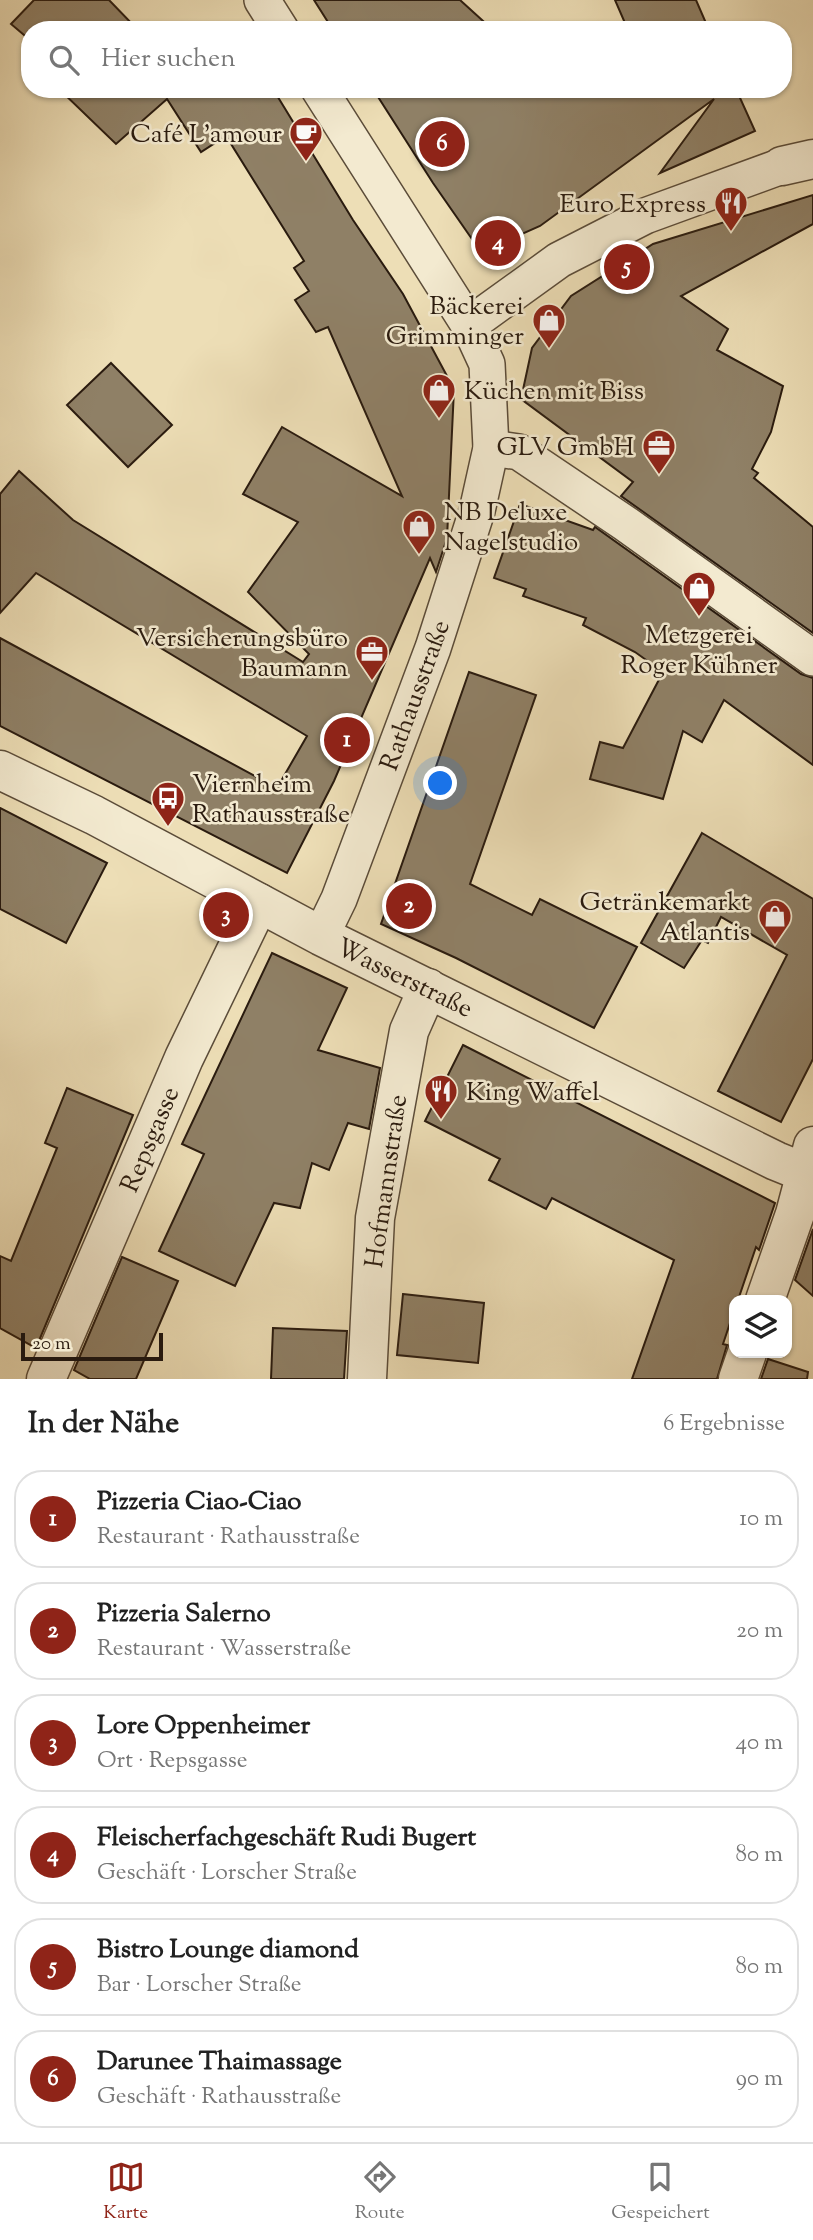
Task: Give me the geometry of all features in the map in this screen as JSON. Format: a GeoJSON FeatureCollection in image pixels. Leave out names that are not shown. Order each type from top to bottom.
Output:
{"type":"FeatureCollection","features":[{"type":"Feature","properties":{"kind":"street"},"geometry":{"type":"LineString","coordinates":[[262,0],[275,21]]}},
{"type":"Feature","properties":{"kind":"street","name":"Rathausstraße"},"geometry":{"type":"LineString","coordinates":[[321,936],[339,899],[433,648],[477,511],[491,448],[486,364],[469,325],[326,98]]}},
{"type":"Feature","properties":{"kind":"street"},"geometry":{"type":"LineString","coordinates":[[469,325],[549,266],[645,216],[797,163]]}},
{"type":"Feature","properties":{"kind":"street"},"geometry":{"type":"LineString","coordinates":[[491,448],[519,452],[626,524],[813,658]]}},
{"type":"Feature","properties":{"kind":"street","name":"Wasserstraße"},"geometry":{"type":"LineString","coordinates":[[0,770],[94,815],[321,936],[776,1161],[810,1165]]}},
{"type":"Feature","properties":{"kind":"street","name":"Repsgasse"},"geometry":{"type":"LineString","coordinates":[[46,1379],[184,1058],[259,903]]}},
{"type":"Feature","properties":{"kind":"street","name":"Hofmannstraße"},"geometry":{"type":"LineString","coordinates":[[366,1379],[375,1217],[409,1031],[428,988]]}},
{"type":"Feature","properties":{"kind":"street"},"geometry":{"type":"LineString","coordinates":[[767,1295],[810,1165]]}},
{"type":"Feature","properties":{"kind":"street"},"geometry":{"type":"LineString","coordinates":[[738,1379],[745,1358]]}},
{"type":"Feature","properties":{"kind":"building"},"geometry":{"type":"Polygon","coordinates":[[[34,0],[109,0],[129,21],[21,21],[21,32],[11,24],[34,0]]]}},
{"type":"Feature","properties":{"kind":"building"},"geometry":{"type":"Polygon","coordinates":[[[314,0],[460,0],[483,21],[327,21],[314,0]]]}},
{"type":"Feature","properties":{"kind":"building"},"geometry":{"type":"Polygon","coordinates":[[[615,0],[696,0],[705,21],[624,21],[615,0]]]}},
{"type":"Feature","properties":{"kind":"building"},"geometry":{"type":"Polygon","coordinates":[[[68,98],[278,98],[353,220],[403,294],[454,389],[447,538],[436,572],[430,558],[334,781],[287,873],[0,726],[0,638],[277,788],[307,736],[36,573],[0,613],[0,494],[19,471],[73,520],[303,662],[309,654],[248,592],[298,522],[243,494],[282,427],[402,496],[328,327],[316,332],[295,300],[309,291],[294,268],[304,261],[226,136],[201,152],[167,99],[116,144],[68,98]]]}},
{"type":"Feature","properties":{"kind":"building"},"geometry":{"type":"Polygon","coordinates":[[[379,98],[740,98],[755,131],[660,173],[714,99],[540,226],[481,252],[379,98]]]}},
{"type":"Feature","properties":{"kind":"building"},"geometry":{"type":"Polygon","coordinates":[[[813,195],[813,224],[681,296],[728,329],[717,350],[783,386],[771,432],[752,469],[758,473],[754,478],[813,527],[813,633],[621,496],[633,482],[521,399],[532,348],[571,296],[653,244],[813,195]]]}},
{"type":"Feature","properties":{"kind":"building"},"geometry":{"type":"Polygon","coordinates":[[[111,363],[172,425],[128,467],[67,405],[111,363]]]}},
{"type":"Feature","properties":{"kind":"building"},"geometry":{"type":"Polygon","coordinates":[[[520,504],[593,530],[595,527],[801,674],[813,678],[813,765],[724,700],[702,742],[683,731],[663,799],[590,779],[600,742],[623,748],[663,672],[635,652],[583,625],[586,618],[523,596],[526,589],[494,578],[520,504]]]}},
{"type":"Feature","properties":{"kind":"building"},"geometry":{"type":"Polygon","coordinates":[[[469,672],[536,695],[470,884],[532,915],[540,899],[637,947],[594,1028],[456,958],[381,924],[469,672]]]}},
{"type":"Feature","properties":{"kind":"building"},"geometry":{"type":"Polygon","coordinates":[[[0,808],[107,863],[66,943],[0,909],[0,808]]]}},
{"type":"Feature","properties":{"kind":"building"},"geometry":{"type":"Polygon","coordinates":[[[702,833],[813,899],[813,1059],[781,1122],[718,1091],[787,955],[721,917],[708,943],[702,940],[684,968],[641,943],[702,833]]]}},
{"type":"Feature","properties":{"kind":"building"},"geometry":{"type":"Polygon","coordinates":[[[272,953],[347,988],[318,1050],[380,1068],[369,1129],[348,1123],[329,1170],[312,1163],[300,1208],[274,1203],[235,1286],[159,1251],[204,1154],[182,1144],[272,953]]]}},
{"type":"Feature","properties":{"kind":"building"},"geometry":{"type":"Polygon","coordinates":[[[463,1045],[775,1203],[740,1295],[729,1295],[729,1326],[723,1344],[727,1345],[717,1379],[632,1379],[674,1260],[552,1198],[546,1209],[489,1180],[500,1159],[425,1121],[463,1045]]]}},
{"type":"Feature","properties":{"kind":"building"},"geometry":{"type":"Polygon","coordinates":[[[67,1088],[133,1115],[36,1348],[0,1328],[0,1256],[11,1261],[57,1148],[45,1143],[67,1088]]]}},
{"type":"Feature","properties":{"kind":"building"},"geometry":{"type":"Polygon","coordinates":[[[813,1229],[813,1296],[795,1280],[813,1229]]]}},
{"type":"Feature","properties":{"kind":"building"},"geometry":{"type":"Polygon","coordinates":[[[122,1257],[178,1281],[136,1379],[90,1379],[74,1370],[122,1257]]]}},
{"type":"Feature","properties":{"kind":"building"},"geometry":{"type":"Polygon","coordinates":[[[403,1294],[484,1303],[478,1363],[397,1355],[403,1294]]]}},
{"type":"Feature","properties":{"kind":"building"},"geometry":{"type":"Polygon","coordinates":[[[273,1328],[347,1331],[344,1379],[271,1379],[273,1328]]]}},
{"type":"Feature","properties":{"kind":"building"},"geometry":{"type":"Polygon","coordinates":[[[768,1359],[808,1372],[807,1379],[761,1379],[768,1359]]]}},
{"type":"Feature","properties":{"kind":"place","name":"Darunee Thaimassage"},"geometry":{"type":"Point","coordinates":[442,144]}},
{"type":"Feature","properties":{"kind":"place","name":"Café L'amour"},"geometry":{"type":"Point","coordinates":[306,163]}},
{"type":"Feature","properties":{"kind":"place","name":"Euro Express"},"geometry":{"type":"Point","coordinates":[731,233]}},
{"type":"Feature","properties":{"kind":"place","name":"Fleischerfachgeschäft Rudi Bugert"},"geometry":{"type":"Point","coordinates":[498,243]}},
{"type":"Feature","properties":{"kind":"place","name":"Bistro Lounge diamond"},"geometry":{"type":"Point","coordinates":[627,267]}},
{"type":"Feature","properties":{"kind":"place","name":"Bäckerei Grimminger"},"geometry":{"type":"Point","coordinates":[549,350]}},
{"type":"Feature","properties":{"kind":"place","name":"Küchen mit Biss"},"geometry":{"type":"Point","coordinates":[439,420]}},
{"type":"Feature","properties":{"kind":"place","name":"GLV GmbH"},"geometry":{"type":"Point","coordinates":[659,476]}},
{"type":"Feature","properties":{"kind":"place","name":"NB Deluxe Nagelstudio"},"geometry":{"type":"Point","coordinates":[419,556]}},
{"type":"Feature","properties":{"kind":"place","name":"Metzgerei Roger Kühner"},"geometry":{"type":"Point","coordinates":[699,618]}},
{"type":"Feature","properties":{"kind":"place","name":"Versicherungsbüro Baumann"},"geometry":{"type":"Point","coordinates":[372,682]}},
{"type":"Feature","properties":{"kind":"place","name":"Pizzeria Ciao-Ciao"},"geometry":{"type":"Point","coordinates":[347,740]}},
{"type":"Feature","properties":{"kind":"place","name":"Viernheim Rathausstraße"},"geometry":{"type":"Point","coordinates":[168,828]}},
{"type":"Feature","properties":{"kind":"place","name":"Pizzeria Salerno"},"geometry":{"type":"Point","coordinates":[409,906]}},
{"type":"Feature","properties":{"kind":"place","name":"Lore Oppenheimer"},"geometry":{"type":"Point","coordinates":[226,915]}},
{"type":"Feature","properties":{"kind":"place","name":"Getränkemarkt Atlantis"},"geometry":{"type":"Point","coordinates":[775,946]}},
{"type":"Feature","properties":{"kind":"place","name":"King Waffel"},"geometry":{"type":"Point","coordinates":[441,1121]}}]}
